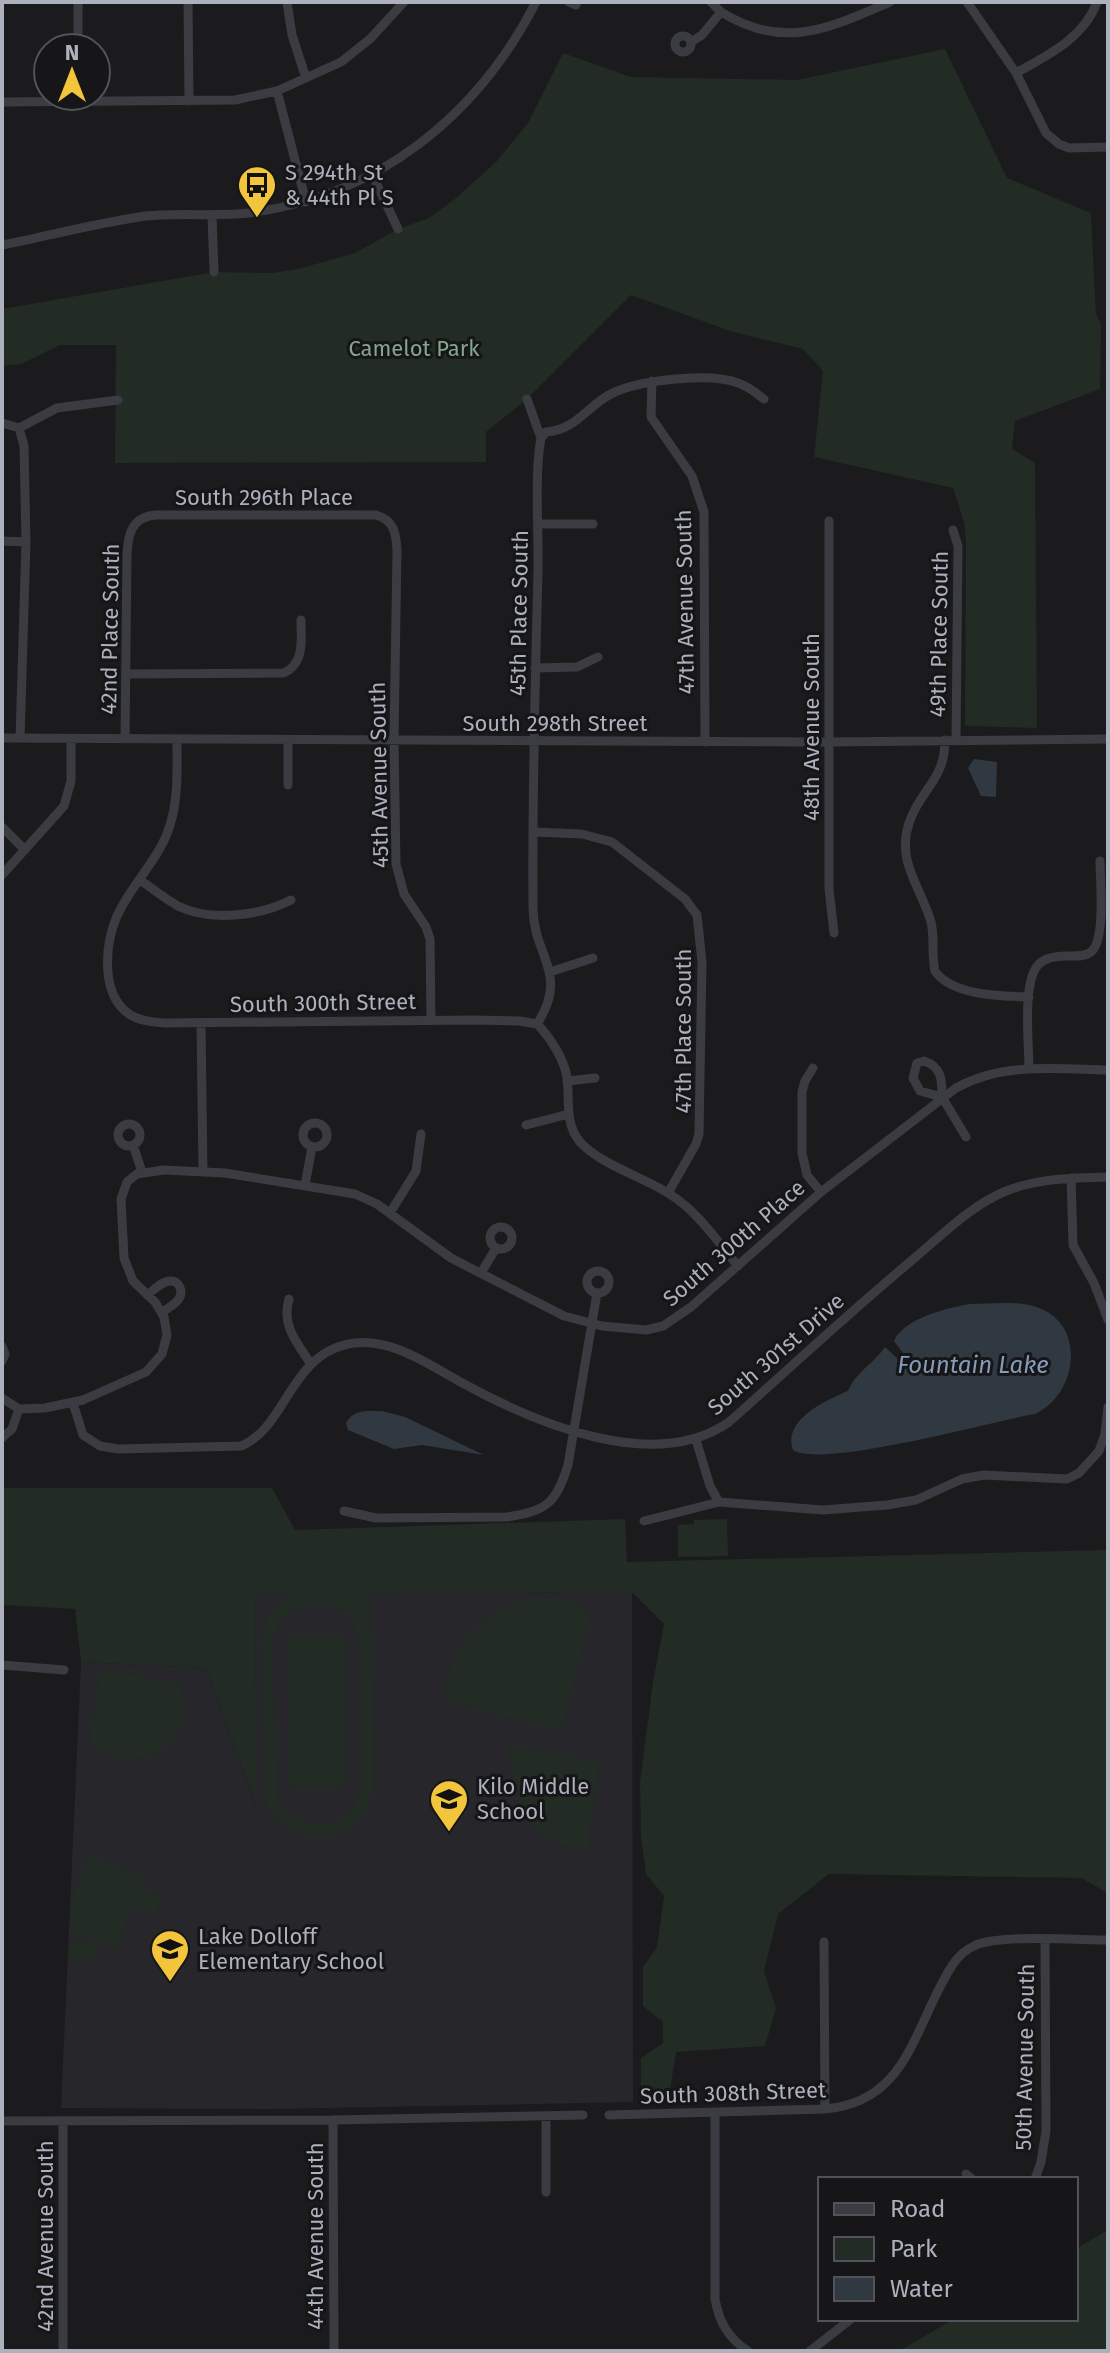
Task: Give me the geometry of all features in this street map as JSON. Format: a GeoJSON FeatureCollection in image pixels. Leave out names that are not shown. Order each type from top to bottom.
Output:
{"type":"FeatureCollection","features":[{"type":"Feature","properties":{"kind":"street"},"geometry":{"type":"LineString","coordinates":[[78,2],[78,32]]}},
{"type":"Feature","properties":{"kind":"street"},"geometry":{"type":"LineString","coordinates":[[188,2],[189,101]]}},
{"type":"Feature","properties":{"kind":"street"},"geometry":{"type":"LineString","coordinates":[[287,2],[292,35],[306,78]]}},
{"type":"Feature","properties":{"kind":"street"},"geometry":{"type":"LineString","coordinates":[[112,100],[235,100],[277,91],[341,62],[370,39],[404,2]]}},
{"type":"Feature","properties":{"kind":"street"},"geometry":{"type":"LineString","coordinates":[[2,245],[140,217],[172,214],[212,216],[259,211],[306,202],[341,190],[424,143],[461,109],[497,67],[536,2]]}},
{"type":"Feature","properties":{"kind":"street"},"geometry":{"type":"LineString","coordinates":[[711,2],[742,24],[764,32],[798,34],[833,25],[890,2]]}},
{"type":"Feature","properties":{"kind":"street"},"geometry":{"type":"LineString","coordinates":[[967,2],[1016,73],[1041,125],[1052,139],[1078,150],[1108,147]]}},
{"type":"Feature","properties":{"kind":"street"},"geometry":{"type":"LineString","coordinates":[[1016,73],[1076,35],[1087,24],[1097,2]]}},
{"type":"Feature","properties":{"kind":"street"},"geometry":{"type":"LineString","coordinates":[[691,42],[702,35],[721,12]]}},
{"type":"Feature","properties":{"kind":"street"},"geometry":{"type":"LineString","coordinates":[[277,91],[306,202]]}},
{"type":"Feature","properties":{"kind":"street"},"geometry":{"type":"LineString","coordinates":[[2,102],[32,101]]}},
{"type":"Feature","properties":{"kind":"street"},"geometry":{"type":"LineString","coordinates":[[372,174],[398,229]]}},
{"type":"Feature","properties":{"kind":"street"},"geometry":{"type":"LineString","coordinates":[[212,216],[214,272]]}},
{"type":"Feature","properties":{"kind":"street"},"geometry":{"type":"LineString","coordinates":[[541,438],[546,432],[566,429],[618,390],[652,381],[732,381],[764,399]]}},
{"type":"Feature","properties":{"kind":"street","name":"47th Avenue South"},"geometry":{"type":"LineString","coordinates":[[652,381],[651,417],[692,476],[704,512],[705,742]]}},
{"type":"Feature","properties":{"kind":"street","name":"45th Place South"},"geometry":{"type":"LineString","coordinates":[[527,399],[541,438],[533,918],[550,972],[549,1001],[537,1024]]}},
{"type":"Feature","properties":{"kind":"street"},"geometry":{"type":"LineString","coordinates":[[2,423],[19,428],[57,408],[118,400]]}},
{"type":"Feature","properties":{"kind":"street"},"geometry":{"type":"LineString","coordinates":[[19,428],[24,446],[26,542],[20,738]]}},
{"type":"Feature","properties":{"kind":"street","name":"South 296th Place"},"geometry":{"type":"LineString","coordinates":[[136,522],[145,516],[156,515],[376,515],[391,523]]}},
{"type":"Feature","properties":{"kind":"street","name":"48th Avenue South"},"geometry":{"type":"LineString","coordinates":[[829,521],[829,889],[834,933]]}},
{"type":"Feature","properties":{"kind":"street","name":"42nd Place South"},"geometry":{"type":"LineString","coordinates":[[125,739],[127,555],[130,533],[136,522]]}},
{"type":"Feature","properties":{"kind":"street","name":"45th Avenue South"},"geometry":{"type":"LineString","coordinates":[[391,523],[396,536],[398,562],[394,740],[396,864],[401,887],[430,939],[431,1020]]}},
{"type":"Feature","properties":{"kind":"street"},"geometry":{"type":"LineString","coordinates":[[539,524],[593,524]]}},
{"type":"Feature","properties":{"kind":"street","name":"49th Place South"},"geometry":{"type":"LineString","coordinates":[[953,530],[958,546],[950,740],[943,766],[913,814],[905,851],[911,878],[931,924],[935,971],[947,982],[977,992],[1029,997]]}},
{"type":"Feature","properties":{"kind":"street"},"geometry":{"type":"LineString","coordinates":[[2,541],[26,542]]}},
{"type":"Feature","properties":{"kind":"street"},"geometry":{"type":"LineString","coordinates":[[127,674],[284,673],[296,664],[301,650],[301,620]]}},
{"type":"Feature","properties":{"kind":"street"},"geometry":{"type":"LineString","coordinates":[[535,668],[577,667],[598,657]]}},
{"type":"Feature","properties":{"kind":"street","name":"South 298th Street"},"geometry":{"type":"LineString","coordinates":[[2,738],[705,742],[1108,739]]}},
{"type":"Feature","properties":{"kind":"street"},"geometry":{"type":"LineString","coordinates":[[2,875],[60,812],[71,781],[71,739]]}},
{"type":"Feature","properties":{"kind":"street"},"geometry":{"type":"LineString","coordinates":[[177,739],[177,790],[171,823],[157,858],[140,880],[175,905],[203,913],[254,912],[291,900]]}},
{"type":"Feature","properties":{"kind":"street"},"geometry":{"type":"LineString","coordinates":[[288,740],[288,785]]}},
{"type":"Feature","properties":{"kind":"street"},"geometry":{"type":"LineString","coordinates":[[2,827],[25,850]]}},
{"type":"Feature","properties":{"kind":"street","name":"47th Place South"},"geometry":{"type":"LineString","coordinates":[[534,832],[604,838],[678,892],[692,907],[699,924],[702,948],[700,1119],[696,1144],[668,1193]]}},
{"type":"Feature","properties":{"kind":"street"},"geometry":{"type":"LineString","coordinates":[[1029,1069],[1029,997],[1036,967],[1051,957],[1085,955],[1095,946],[1099,930],[1100,861]]}},
{"type":"Feature","properties":{"kind":"street","name":"South 300th Street"},"geometry":{"type":"LineString","coordinates":[[140,880],[117,915],[111,938],[109,975],[117,1001],[130,1015],[149,1021],[201,1023],[431,1020],[537,1024]]}},
{"type":"Feature","properties":{"kind":"street"},"geometry":{"type":"LineString","coordinates":[[550,972],[593,958]]}},
{"type":"Feature","properties":{"kind":"street"},"geometry":{"type":"LineString","coordinates":[[201,1023],[203,1171]]}},
{"type":"Feature","properties":{"kind":"street"},"geometry":{"type":"LineString","coordinates":[[537,1024],[562,1062],[567,1081],[569,1114],[576,1136],[586,1147],[668,1193],[689,1209],[738,1266]]}},
{"type":"Feature","properties":{"kind":"street"},"geometry":{"type":"LineString","coordinates":[[813,1068],[802,1092],[802,1153],[807,1175],[821,1192]]}},
{"type":"Feature","properties":{"kind":"street","name":"South 300th Place"},"geometry":{"type":"LineString","coordinates":[[142,1172],[203,1171],[355,1194],[390,1213],[433,1246],[564,1316],[592,1324],[636,1330],[663,1326],[691,1307],[821,1192],[942,1097],[972,1079],[1009,1069],[1108,1070]]}},
{"type":"Feature","properties":{"kind":"street"},"geometry":{"type":"LineString","coordinates":[[567,1081],[595,1078]]}},
{"type":"Feature","properties":{"kind":"street"},"geometry":{"type":"LineString","coordinates":[[942,1097],[966,1137]]}},
{"type":"Feature","properties":{"kind":"street"},"geometry":{"type":"LineString","coordinates":[[526,1125],[569,1114]]}},
{"type":"Feature","properties":{"kind":"street"},"geometry":{"type":"LineString","coordinates":[[390,1213],[416,1171],[421,1134]]}},
{"type":"Feature","properties":{"kind":"street"},"geometry":{"type":"LineString","coordinates":[[2,1398],[19,1409],[73,1403],[141,1374],[155,1364],[162,1354],[166,1326],[162,1312],[128,1273],[121,1234],[124,1187],[132,1177],[142,1172],[133,1145]]}},
{"type":"Feature","properties":{"kind":"street"},"geometry":{"type":"LineString","coordinates":[[305,1185],[312,1147]]}},
{"type":"Feature","properties":{"kind":"street","name":"South 301st Drive"},"geometry":{"type":"LineString","coordinates":[[311,1364],[325,1353],[345,1345],[383,1345],[415,1358],[514,1410],[575,1431],[656,1445],[696,1440],[729,1422],[873,1292],[987,1201],[1030,1183],[1108,1177]]}},
{"type":"Feature","properties":{"kind":"street"},"geometry":{"type":"LineString","coordinates":[[1071,1178],[1073,1245],[1094,1283],[1108,1320]]}},
{"type":"Feature","properties":{"kind":"street"},"geometry":{"type":"LineString","coordinates":[[481,1273],[496,1248]]}},
{"type":"Feature","properties":{"kind":"street"},"geometry":{"type":"LineString","coordinates":[[147,1295],[166,1282],[173,1281],[179,1286],[179,1299],[162,1312]]}},
{"type":"Feature","properties":{"kind":"street"},"geometry":{"type":"LineString","coordinates":[[344,1511],[376,1518],[507,1517],[539,1510],[556,1496],[563,1484],[575,1431],[597,1293]]}},
{"type":"Feature","properties":{"kind":"street"},"geometry":{"type":"LineString","coordinates":[[73,1403],[83,1435],[100,1446],[118,1449],[228,1448],[246,1444],[258,1436],[311,1364],[288,1327],[286,1313],[289,1299]]}},
{"type":"Feature","properties":{"kind":"street"},"geometry":{"type":"LineString","coordinates":[[2,1346],[5,1354],[2,1361]]}},
{"type":"Feature","properties":{"kind":"street"},"geometry":{"type":"LineString","coordinates":[[644,1521],[719,1502],[823,1510],[871,1507],[916,1500],[967,1478],[992,1474],[1059,1479],[1074,1477],[1085,1468],[1102,1444],[1108,1407]]}},
{"type":"Feature","properties":{"kind":"street"},"geometry":{"type":"LineString","coordinates":[[2,1438],[12,1429],[19,1409]]}},
{"type":"Feature","properties":{"kind":"street"},"geometry":{"type":"LineString","coordinates":[[696,1440],[710,1486],[719,1502]]}},
{"type":"Feature","properties":{"kind":"street"},"geometry":{"type":"LineString","coordinates":[[2,1665],[64,1670]]}},
{"type":"Feature","properties":{"kind":"street","name":"South 308th Street"},"geometry":{"type":"LineString","coordinates":[[609,2115],[846,2107],[864,2100],[892,2078],[904,2062],[949,1969],[967,1950],[996,1940],[1108,1940]]}},
{"type":"Feature","properties":{"kind":"street","name":"50th Avenue South"},"geometry":{"type":"LineString","coordinates":[[1036,2176],[1046,2131],[1045,1940]]}},
{"type":"Feature","properties":{"kind":"street"},"geometry":{"type":"LineString","coordinates":[[824,1942],[825,2109]]}},
{"type":"Feature","properties":{"kind":"street"},"geometry":{"type":"LineString","coordinates":[[715,2113],[715,2299],[721,2323],[733,2340],[748,2351]]}},
{"type":"Feature","properties":{"kind":"street"},"geometry":{"type":"LineString","coordinates":[[2,2121],[333,2120],[583,2115]]}},
{"type":"Feature","properties":{"kind":"street"},"geometry":{"type":"LineString","coordinates":[[546,2116],[546,2192]]}},
{"type":"Feature","properties":{"kind":"street","name":"44th Avenue South"},"geometry":{"type":"LineString","coordinates":[[333,2120],[334,2351]]}},
{"type":"Feature","properties":{"kind":"street","name":"42nd Avenue South"},"geometry":{"type":"LineString","coordinates":[[63,2121],[63,2351]]}},
{"type":"Feature","properties":{"kind":"street"},"geometry":{"type":"LineString","coordinates":[[810,2351],[848,2321]]}},
{"type":"Feature","properties":{"kind":"shaded area","name":"Kilo Middle School"},"geometry":{"type":"Polygon","coordinates":[[[632,1592],[633,2102],[274,2109],[61,2108],[81,1662],[206,1668],[256,1806],[255,1593],[632,1592]]]}},
{"type":"Feature","properties":{"kind":"green space","name":"Camelot Park"},"geometry":{"type":"Polygon","coordinates":[[[945,49],[1007,178],[1091,213],[1096,314],[1101,325],[1100,389],[1015,421],[1012,449],[1035,463],[1037,728],[965,726],[966,542],[964,522],[953,488],[814,457],[823,371],[803,349],[730,331],[631,295],[527,399],[486,432],[486,462],[115,463],[116,345],[60,345],[21,364],[2,366],[2,309],[214,272],[272,273],[298,269],[355,253],[398,229],[429,218],[496,162],[528,123],[563,53],[631,77],[797,80],[945,49]]]}},
{"type":"Feature","properties":{"kind":"green space"},"geometry":{"type":"Polygon","coordinates":[[[2,1488],[272,1488],[295,1530],[625,1519],[627,1562],[1108,1550],[1108,1893],[1081,1878],[829,1874],[778,1914],[764,1971],[776,2008],[765,2046],[676,2052],[669,2096],[641,2088],[641,2058],[663,2043],[663,2022],[643,2006],[643,1967],[657,1947],[664,1896],[646,1874],[641,1836],[640,1782],[664,1624],[632,1592],[370,1593],[373,1793],[357,1823],[330,1837],[313,1838],[285,1829],[269,1812],[265,1800],[261,1640],[272,1612],[295,1593],[255,1594],[257,1808],[206,1668],[81,1662],[75,1609],[2,1605],[2,1488]],[[324,1603],[305,1605],[289,1613],[278,1626],[273,1645],[277,1794],[293,1815],[317,1824],[340,1819],[350,1810],[357,1798],[361,1778],[359,1636],[350,1619],[324,1603]]]}},
{"type":"Feature","properties":{"kind":"green space"},"geometry":{"type":"Polygon","coordinates":[[[727,1519],[728,1556],[678,1557],[678,1525],[694,1524],[694,1520],[727,1519]]]}},
{"type":"Feature","properties":{"kind":"green space"},"geometry":{"type":"Polygon","coordinates":[[[539,1597],[574,1602],[591,1616],[563,1726],[556,1731],[445,1700],[453,1662],[461,1645],[473,1631],[503,1609],[539,1597]]]}},
{"type":"Feature","properties":{"kind":"green space"},"geometry":{"type":"Polygon","coordinates":[[[288,1637],[345,1637],[347,1787],[289,1788],[288,1637]]]}},
{"type":"Feature","properties":{"kind":"green space"},"geometry":{"type":"Polygon","coordinates":[[[106,1669],[174,1683],[183,1692],[184,1722],[172,1742],[153,1756],[122,1760],[93,1746],[91,1736],[98,1676],[106,1669]]]}},
{"type":"Feature","properties":{"kind":"green space"},"geometry":{"type":"Polygon","coordinates":[[[509,1746],[592,1760],[599,1767],[587,1851],[556,1842],[533,1825],[515,1788],[509,1746]]]}},
{"type":"Feature","properties":{"kind":"green space"},"geometry":{"type":"Polygon","coordinates":[[[89,1856],[143,1876],[141,1884],[162,1896],[155,1913],[132,1906],[117,1949],[70,1931],[71,1903],[89,1856]]]}},
{"type":"Feature","properties":{"kind":"green space"},"geometry":{"type":"Polygon","coordinates":[[[76,1940],[90,1942],[99,1955],[90,1960],[74,1960],[71,1944],[76,1940]]]}},
{"type":"Feature","properties":{"kind":"green space"},"geometry":{"type":"Polygon","coordinates":[[[1108,2230],[1108,2351],[899,2351],[951,2321],[1078,2321],[1078,2248],[1108,2230]]]}},
{"type":"Feature","properties":{"kind":"water"},"geometry":{"type":"Polygon","coordinates":[[[974,759],[997,762],[996,797],[981,796],[968,768],[974,759]]]}},
{"type":"Feature","properties":{"kind":"water","name":"Fountain Lake"},"geometry":{"type":"Polygon","coordinates":[[[1014,1303],[1039,1308],[1054,1317],[1065,1329],[1071,1361],[1060,1392],[1049,1405],[1035,1414],[871,1449],[810,1454],[793,1450],[791,1439],[800,1421],[818,1406],[848,1391],[855,1378],[885,1347],[900,1365],[909,1364],[911,1356],[903,1353],[894,1341],[907,1326],[938,1311],[970,1304],[1014,1303]]]}},
{"type":"Feature","properties":{"kind":"water"},"geometry":{"type":"Polygon","coordinates":[[[382,1411],[405,1417],[484,1455],[422,1445],[394,1449],[348,1430],[346,1423],[353,1415],[382,1411]]]}},
{"type":"Feature","properties":{"kind":"place","name":"S 294th St & 44th Pl S"},"geometry":{"type":"Point","coordinates":[257,219]}},
{"type":"Feature","properties":{"kind":"place","name":"Kilo Middle School"},"geometry":{"type":"Point","coordinates":[449,1833]}},
{"type":"Feature","properties":{"kind":"place","name":"Lake Dolloff Elementary School"},"geometry":{"type":"Point","coordinates":[170,1983]}}]}
